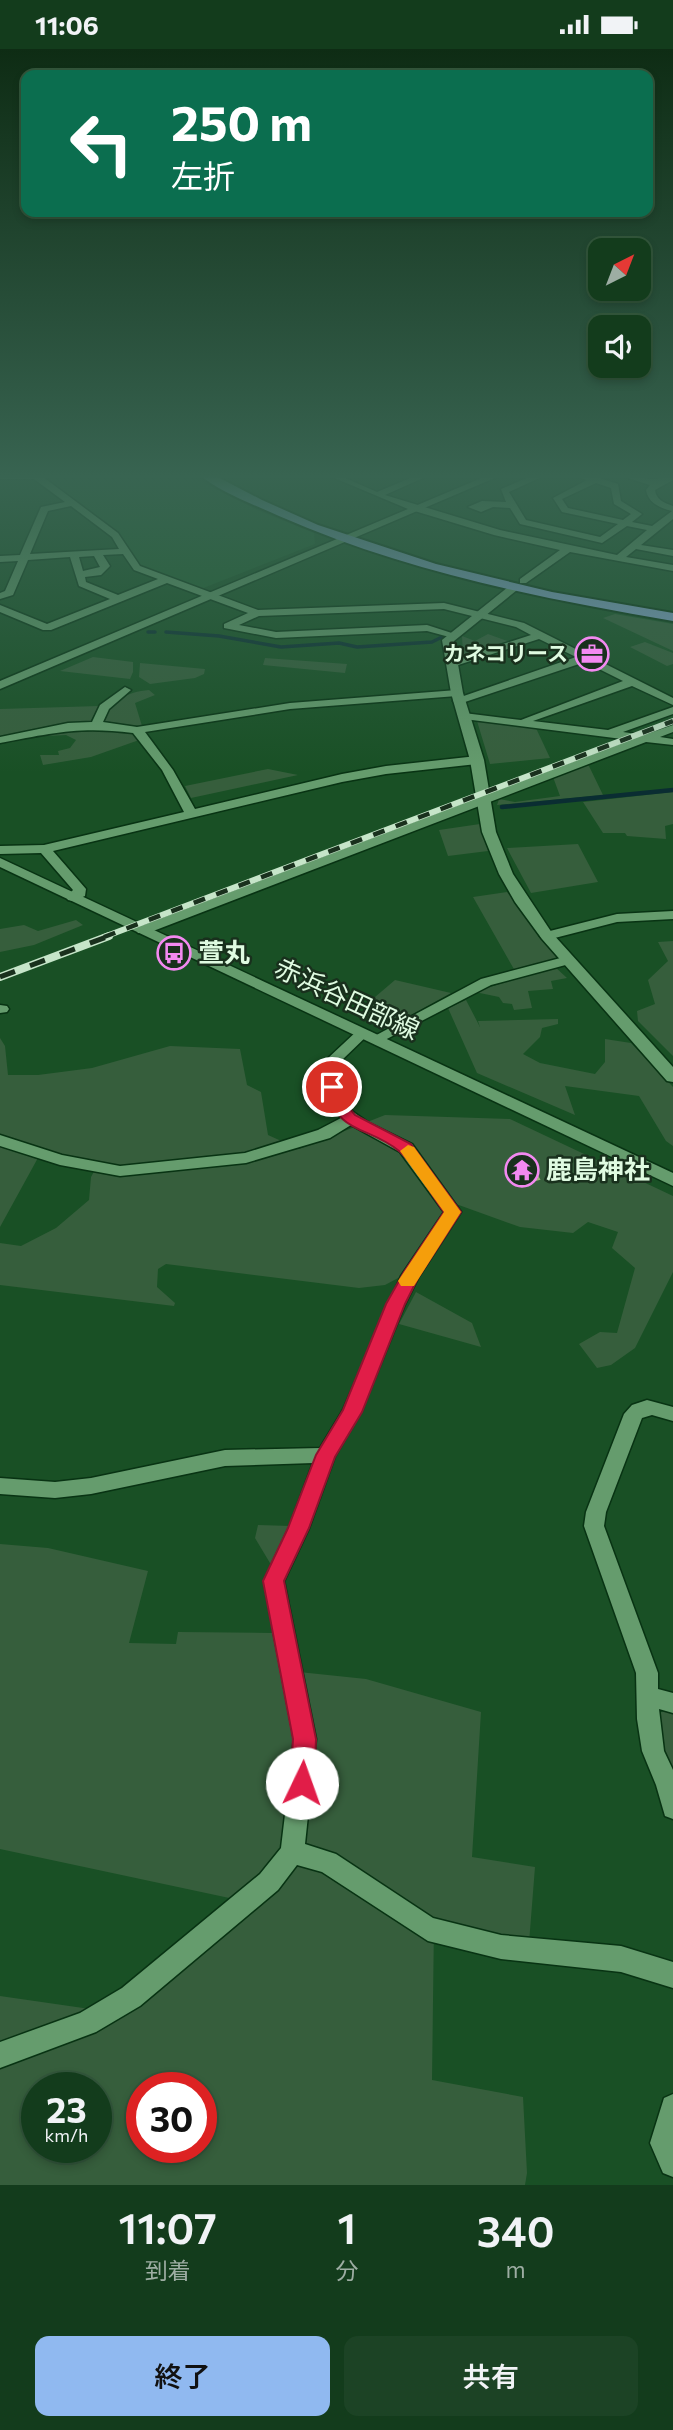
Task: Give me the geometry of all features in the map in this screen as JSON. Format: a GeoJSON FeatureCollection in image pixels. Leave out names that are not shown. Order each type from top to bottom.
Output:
{"type":"FeatureCollection","features":[{"type":"Feature","properties":{"kind":"highway"},"geometry":{"type":"LineString","coordinates":[[487,574],[520,584],[673,617]]}},
{"type":"Feature","properties":{"kind":"highway"},"geometry":{"type":"LineString","coordinates":[[520,584],[673,611]]}},
{"type":"Feature","properties":{"kind":"street"},"geometry":{"type":"LineString","coordinates":[[0,596],[9,593],[17,574]]}},
{"type":"Feature","properties":{"kind":"street"},"geometry":{"type":"LineString","coordinates":[[96,574],[79,575],[82,584],[119,599]]}},
{"type":"Feature","properties":{"kind":"street"},"geometry":{"type":"LineString","coordinates":[[152,574],[257,613]]}},
{"type":"Feature","properties":{"kind":"street"},"geometry":{"type":"LineString","coordinates":[[0,685],[264,574]]}},
{"type":"Feature","properties":{"kind":"street"},"geometry":{"type":"LineString","coordinates":[[534,574],[448,640],[458,697],[477,760],[489,832],[506,874],[547,936],[673,1077]]}},
{"type":"Feature","properties":{"kind":"street"},"geometry":{"type":"LineString","coordinates":[[0,608],[47,628],[167,579]]}},
{"type":"Feature","properties":{"kind":"street"},"geometry":{"type":"LineString","coordinates":[[453,635],[426,628],[276,635],[228,626],[257,613],[444,606],[520,625],[673,702]]}},
{"type":"Feature","properties":{"kind":"street"},"geometry":{"type":"LineString","coordinates":[[451,664],[540,635]]}},
{"type":"Feature","properties":{"kind":"street"},"geometry":{"type":"LineString","coordinates":[[0,740],[68,726],[96,725],[137,730],[290,706],[458,697],[585,658]]}},
{"type":"Feature","properties":{"kind":"street"},"geometry":{"type":"LineString","coordinates":[[523,721],[632,682]]}},
{"type":"Feature","properties":{"kind":"street"},"geometry":{"type":"LineString","coordinates":[[96,725],[104,707],[125,690]]}},
{"type":"Feature","properties":{"kind":"street"},"geometry":{"type":"LineString","coordinates":[[611,733],[673,710]]}},
{"type":"Feature","properties":{"kind":"street"},"geometry":{"type":"LineString","coordinates":[[464,716],[673,741]]}},
{"type":"Feature","properties":{"kind":"street"},"geometry":{"type":"LineString","coordinates":[[143,930],[673,728]]}},
{"type":"Feature","properties":{"kind":"street"},"geometry":{"type":"LineString","coordinates":[[137,730],[159,761],[170,771],[192,815]]}},
{"type":"Feature","properties":{"kind":"street"},"geometry":{"type":"LineString","coordinates":[[0,849],[44,849],[370,773],[477,760]]}},
{"type":"Feature","properties":{"kind":"street"},"geometry":{"type":"LineString","coordinates":[[44,849],[79,889],[80,893],[73,897]]}},
{"type":"Feature","properties":{"kind":"street","name":"赤浜谷田部線"},"geometry":{"type":"LineString","coordinates":[[0,862],[673,1180]]}},
{"type":"Feature","properties":{"kind":"street"},"geometry":{"type":"LineString","coordinates":[[547,936],[617,918],[673,915]]}},
{"type":"Feature","properties":{"kind":"street"},"geometry":{"type":"LineString","coordinates":[[0,2055],[87,2023],[131,1997],[269,1882],[292,1853],[302,1783],[304,1739],[274,1581],[299,1528],[326,1455],[352,1412],[400,1295],[453,1212],[406,1147],[350,1119],[334,1094],[332,1070],[335,1059],[369,1036],[486,982],[568,960]]}},
{"type":"Feature","properties":{"kind":"street"},"geometry":{"type":"LineString","coordinates":[[0,1140],[61,1160],[120,1171],[246,1158],[324,1134],[350,1119]]}},
{"type":"Feature","properties":{"kind":"street"},"geometry":{"type":"LineString","coordinates":[[673,1413],[648,1407],[641,1408],[634,1414],[596,1512],[594,1526],[646,1673],[653,1751],[668,1784],[673,1808]]}},
{"type":"Feature","properties":{"kind":"street"},"geometry":{"type":"LineString","coordinates":[[0,1486],[55,1490],[91,1486],[225,1458],[326,1455]]}},
{"type":"Feature","properties":{"kind":"street"},"geometry":{"type":"LineString","coordinates":[[647,1696],[673,1703]]}},
{"type":"Feature","properties":{"kind":"street"},"geometry":{"type":"LineString","coordinates":[[292,1853],[328,1862],[350,1874],[399,1912],[428,1929],[501,1947],[621,1959],[673,1975]]}},
{"type":"Feature","properties":{"kind":"street"},"geometry":{"type":"LineString","coordinates":[[673,2106],[664,2143],[673,2163]]}},
{"type":"Feature","properties":{"kind":"shaded area"},"geometry":{"type":"Polygon","coordinates":[[[159,574],[240,574],[201,589],[159,574]]]}},
{"type":"Feature","properties":{"kind":"shaded area"},"geometry":{"type":"Polygon","coordinates":[[[615,614],[673,624],[673,651],[603,618],[615,614]]]}},
{"type":"Feature","properties":{"kind":"shaded area"},"geometry":{"type":"Polygon","coordinates":[[[488,634],[510,642],[468,656],[463,655],[462,636],[475,641],[488,634]]]}},
{"type":"Feature","properties":{"kind":"shaded area"},"geometry":{"type":"Polygon","coordinates":[[[645,642],[673,653],[673,664],[667,666],[630,647],[645,642]]]}},
{"type":"Feature","properties":{"kind":"shaded area"},"geometry":{"type":"Polygon","coordinates":[[[93,657],[133,662],[130,679],[60,671],[93,657]]]}},
{"type":"Feature","properties":{"kind":"shaded area"},"geometry":{"type":"Polygon","coordinates":[[[265,658],[347,664],[345,673],[263,665],[265,658]]]}},
{"type":"Feature","properties":{"kind":"shaded area"},"geometry":{"type":"Polygon","coordinates":[[[140,663],[205,669],[204,674],[195,678],[150,684],[139,677],[140,663]]]}},
{"type":"Feature","properties":{"kind":"shaded area"},"geometry":{"type":"Polygon","coordinates":[[[149,690],[155,695],[135,703],[142,726],[103,723],[110,708],[120,699],[149,690]]]}},
{"type":"Feature","properties":{"kind":"shaded area"},"geometry":{"type":"Polygon","coordinates":[[[99,706],[90,722],[0,737],[0,709],[99,706]]]}},
{"type":"Feature","properties":{"kind":"shaded area"},"geometry":{"type":"Polygon","coordinates":[[[482,719],[535,726],[550,758],[490,764],[477,721],[482,719]]]}},
{"type":"Feature","properties":{"kind":"shaded area"},"geometry":{"type":"Polygon","coordinates":[[[91,727],[134,732],[142,739],[91,757],[43,765],[40,755],[59,755],[58,751],[70,748],[76,740],[66,735],[25,737],[91,727]]]}},
{"type":"Feature","properties":{"kind":"shaded area"},"geometry":{"type":"Polygon","coordinates":[[[588,764],[603,795],[497,805],[499,799],[515,802],[560,796],[553,777],[588,764]]]}},
{"type":"Feature","properties":{"kind":"shaded area"},"geometry":{"type":"Polygon","coordinates":[[[268,769],[298,775],[191,798],[185,786],[268,769]]]}},
{"type":"Feature","properties":{"kind":"shaded area"},"geometry":{"type":"Polygon","coordinates":[[[673,792],[673,824],[665,826],[666,839],[603,833],[583,802],[673,792]]]}},
{"type":"Feature","properties":{"kind":"shaded area"},"geometry":{"type":"Polygon","coordinates":[[[480,824],[488,851],[448,856],[439,830],[480,824]]]}},
{"type":"Feature","properties":{"kind":"shaded area"},"geometry":{"type":"Polygon","coordinates":[[[578,844],[598,882],[531,893],[507,848],[578,844]]]}},
{"type":"Feature","properties":{"kind":"shaded area"},"geometry":{"type":"Polygon","coordinates":[[[507,892],[557,957],[555,959],[515,971],[473,897],[507,892]]]}},
{"type":"Feature","properties":{"kind":"shaded area"},"geometry":{"type":"Polygon","coordinates":[[[76,920],[83,925],[34,945],[0,952],[0,929],[24,925],[38,931],[76,920]]]}},
{"type":"Feature","properties":{"kind":"shaded area"},"geometry":{"type":"Polygon","coordinates":[[[673,941],[673,1056],[638,1021],[637,1011],[655,1004],[648,980],[668,961],[658,942],[673,941]]]}},
{"type":"Feature","properties":{"kind":"shaded area"},"geometry":{"type":"Polygon","coordinates":[[[554,966],[567,978],[551,981],[553,989],[528,991],[532,1008],[514,1010],[512,1004],[503,1003],[499,997],[475,992],[554,966]]]}},
{"type":"Feature","properties":{"kind":"shaded area"},"geometry":{"type":"Polygon","coordinates":[[[395,980],[451,993],[386,1029],[367,1021],[372,1017],[362,1013],[371,1005],[368,1003],[395,980]]]}},
{"type":"Feature","properties":{"kind":"shaded area"},"geometry":{"type":"Polygon","coordinates":[[[466,1000],[480,1027],[478,1021],[558,1019],[558,1024],[542,1028],[540,1037],[523,1054],[540,1063],[595,1074],[605,1062],[605,1039],[631,1043],[673,1087],[673,1146],[666,1141],[639,1096],[565,1086],[575,1115],[477,1073],[448,1008],[466,1000]]]}},
{"type":"Feature","properties":{"kind":"shaded area"},"geometry":{"type":"Polygon","coordinates":[[[0,1038],[5,1046],[8,1075],[38,1075],[92,1068],[170,1046],[240,1049],[247,1085],[261,1092],[268,1135],[299,1149],[385,1115],[510,1119],[673,1196],[673,1272],[635,1348],[611,1365],[597,1368],[579,1344],[600,1332],[617,1333],[635,1268],[612,1248],[618,1232],[588,1222],[573,1233],[520,1227],[456,1204],[400,1277],[385,1285],[359,1288],[166,1264],[158,1269],[157,1287],[175,1303],[174,1306],[0,1285],[0,1243],[21,1246],[56,1228],[89,1200],[91,1177],[98,1164],[63,1156],[0,1135],[0,1038]]]}},
{"type":"Feature","properties":{"kind":"shaded area"},"geometry":{"type":"Polygon","coordinates":[[[0,1143],[39,1156],[0,1227],[0,1143]]]}},
{"type":"Feature","properties":{"kind":"shaded area"},"geometry":{"type":"Polygon","coordinates":[[[416,1292],[472,1323],[481,1347],[399,1324],[416,1292]]]}},
{"type":"Feature","properties":{"kind":"shaded area"},"geometry":{"type":"Polygon","coordinates":[[[258,1525],[291,1526],[273,1568],[255,1538],[258,1525]]]}},
{"type":"Feature","properties":{"kind":"shaded area"},"geometry":{"type":"Polygon","coordinates":[[[0,1544],[48,1548],[148,1571],[129,1643],[176,1644],[178,1632],[272,1633],[280,1670],[366,1679],[481,1712],[472,1857],[535,1867],[529,1943],[434,1923],[432,2080],[523,2097],[527,2173],[525,2185],[0,2185],[0,1996],[97,2010],[234,1899],[0,1849],[0,1544]]]}},
{"type":"Feature","properties":{"kind":"shaded area"},"geometry":{"type":"Polygon","coordinates":[[[664,1711],[673,1714],[673,1773],[665,1759],[654,1715],[664,1711]]]}},
{"type":"Feature","properties":{"kind":"building","name":"鹿島神社"},"geometry":{"type":"Polygon","coordinates":[[[526,1158],[539,1179],[523,1183],[511,1163],[526,1158]]]}},
{"type":"Feature","properties":{"kind":"waterway"},"geometry":{"type":"LineString","coordinates":[[148,632],[155,632]]}},
{"type":"Feature","properties":{"kind":"waterway"},"geometry":{"type":"LineString","coordinates":[[166,632],[219,636],[281,647],[339,643],[357,647],[432,642],[442,637]]}},
{"type":"Feature","properties":{"kind":"waterway"},"geometry":{"type":"LineString","coordinates":[[502,807],[673,790]]}},
{"type":"Feature","properties":{"kind":"railway"},"geometry":{"type":"LineString","coordinates":[[104,937],[673,721]]}},
{"type":"Feature","properties":{"kind":"railway"},"geometry":{"type":"LineString","coordinates":[[0,977],[109,936]]}},
{"type":"Feature","properties":{"kind":"slow traffic"},"geometry":{"type":"LineString","coordinates":[[407,1281],[453,1212],[408,1151]]}},
{"type":"Feature","properties":{"kind":"place","name":"カネコリース"},"geometry":{"type":"Point","coordinates":[592,654]}},
{"type":"Feature","properties":{"kind":"place","name":"萱丸"},"geometry":{"type":"Point","coordinates":[174,953]}},
{"type":"Feature","properties":{"kind":"place","name":"鹿島神社"},"geometry":{"type":"Point","coordinates":[522,1170]}},
{"type":"Feature","properties":{"kind":"route"},"geometry":{"type":"LineString","coordinates":[[302,1783],[304,1739],[274,1581],[299,1528],[326,1455],[352,1412],[396,1304],[410,1276],[453,1212],[406,1147],[350,1119],[337,1104],[332,1087]]}}]}
